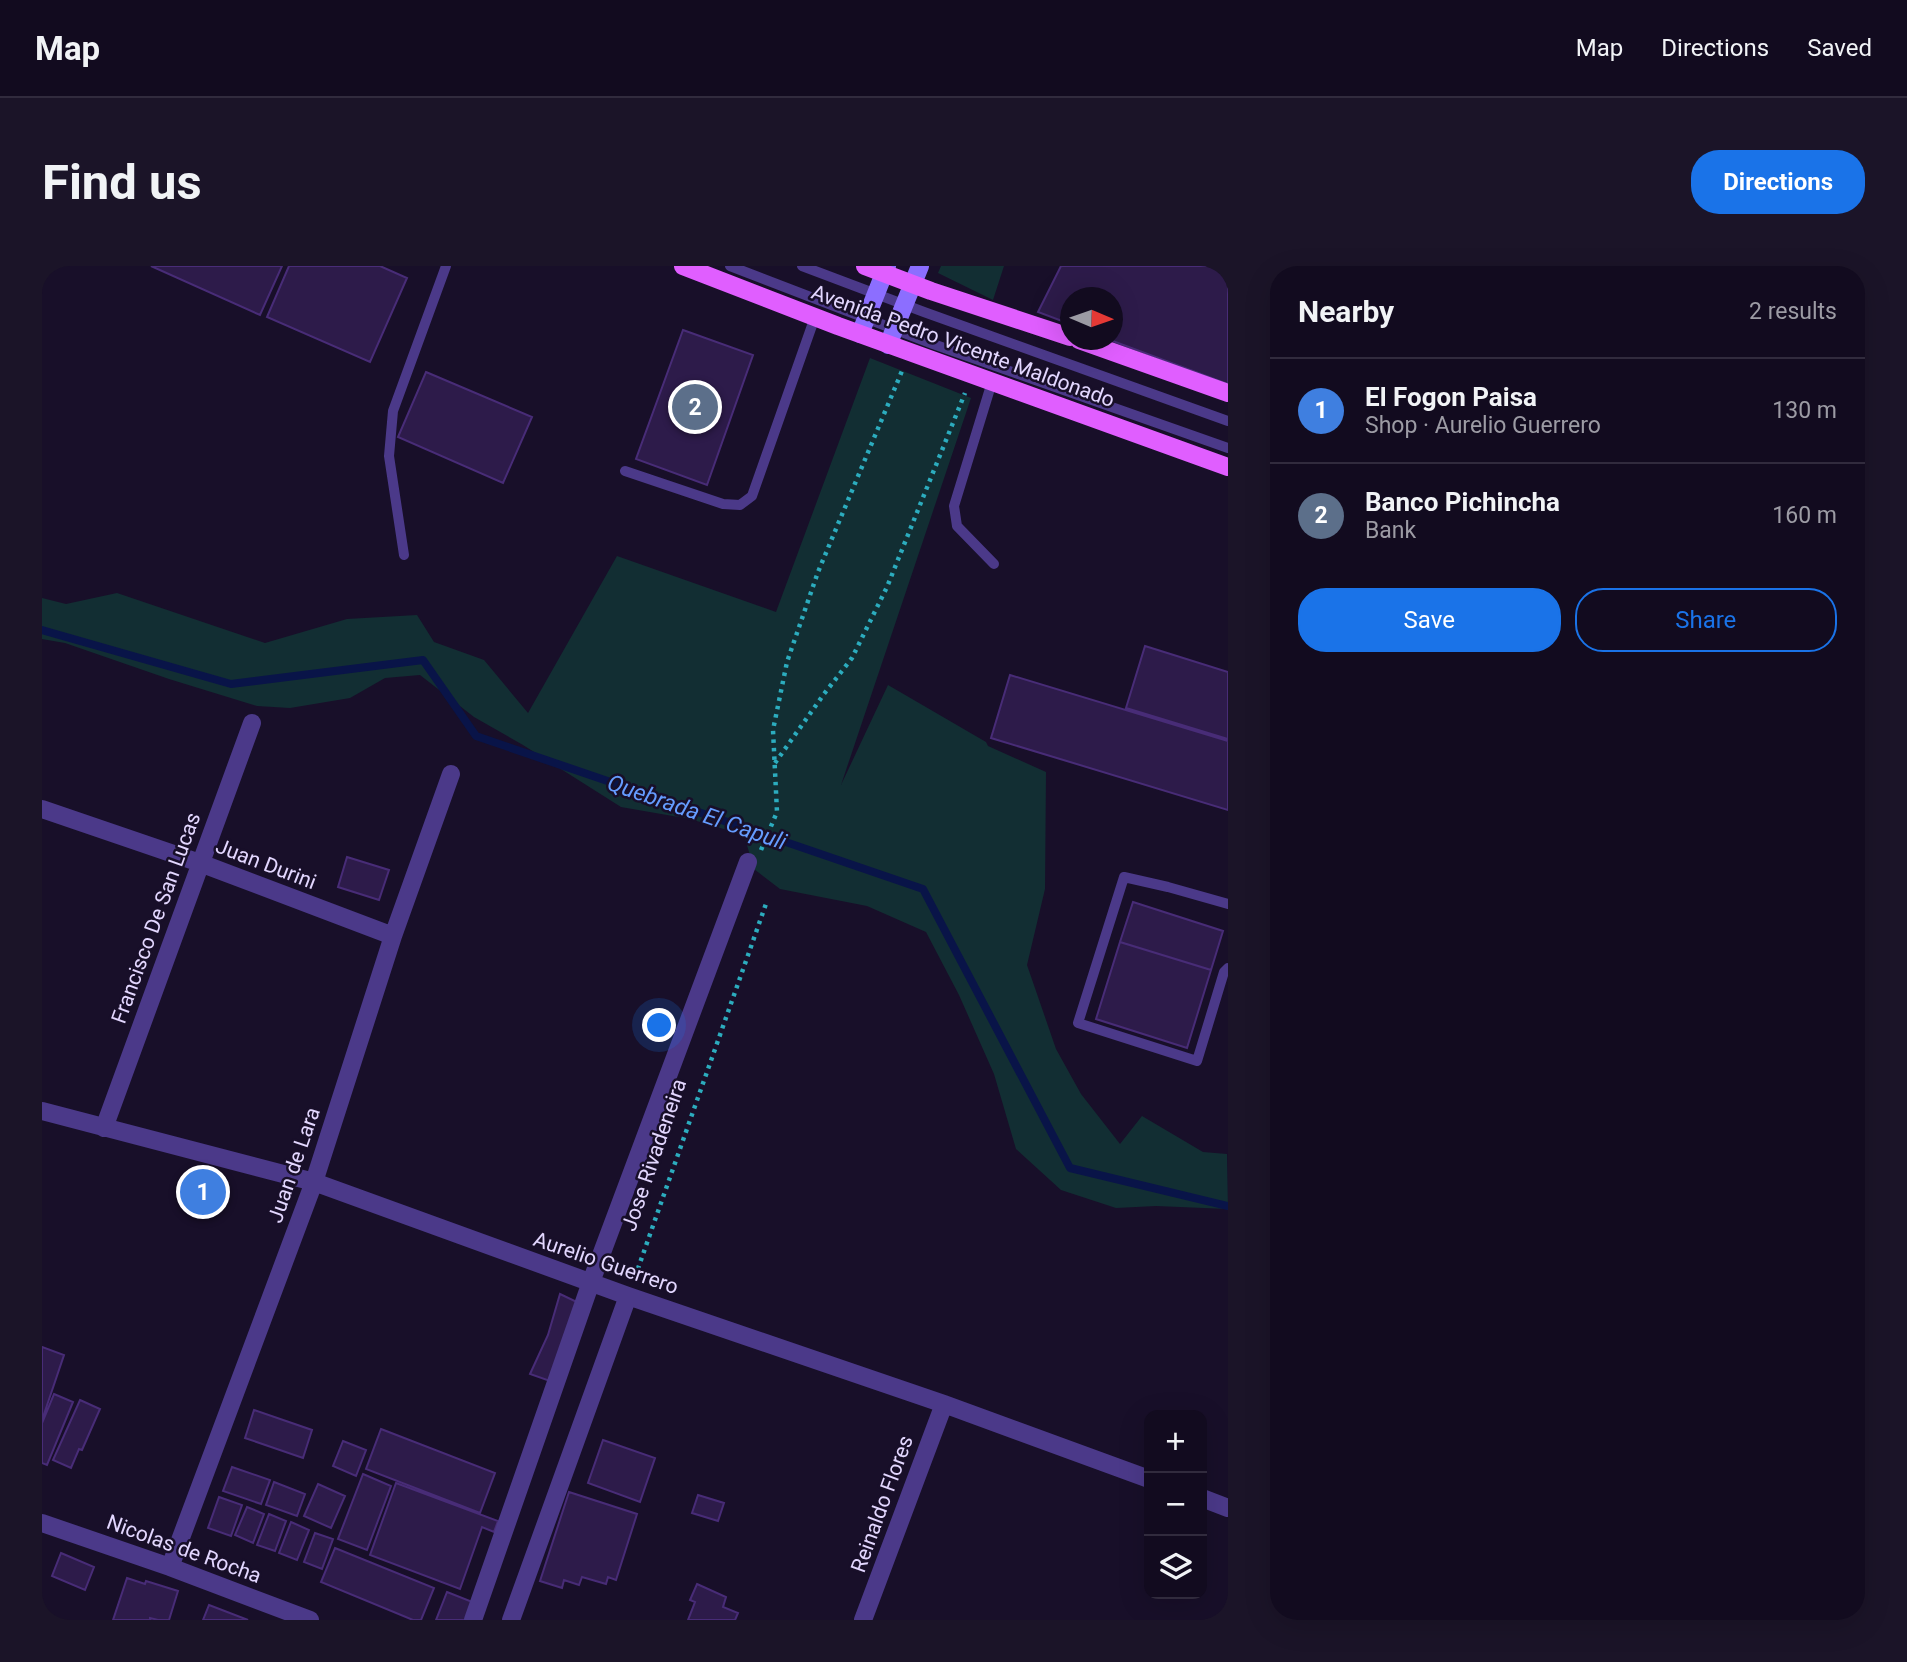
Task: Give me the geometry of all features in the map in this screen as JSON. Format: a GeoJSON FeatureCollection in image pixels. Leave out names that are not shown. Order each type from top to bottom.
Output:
{"type":"FeatureCollection","features":[{"type":"Feature","properties":{"kind":"main road","name":"Avenida Pedro Vicente Maldonado"},"geometry":{"type":"LineString","coordinates":[[683,266],[815,317],[863,326],[892,337],[910,352],[1228,467]]}},
{"type":"Feature","properties":{"kind":"main road","name":"Avenida Pedro Vicente Maldonado"},"geometry":{"type":"LineString","coordinates":[[865,266],[886,270],[913,285],[1060,334]]}},
{"type":"Feature","properties":{"kind":"main road"},"geometry":{"type":"LineString","coordinates":[[892,337],[920,266]]}},
{"type":"Feature","properties":{"kind":"main road"},"geometry":{"type":"LineString","coordinates":[[863,326],[886,270]]}},
{"type":"Feature","properties":{"kind":"main road"},"geometry":{"type":"LineString","coordinates":[[1107,350],[1228,393]]}},
{"type":"Feature","properties":{"kind":"street","name":"Francisco De San Lucas"},"geometry":{"type":"LineString","coordinates":[[104,1128],[252,723]]}},
{"type":"Feature","properties":{"kind":"street","name":"Juan de Lara"},"geometry":{"type":"LineString","coordinates":[[170,1567],[314,1182],[393,936],[451,774]]}},
{"type":"Feature","properties":{"kind":"street","name":"Juan Durini"},"geometry":{"type":"LineString","coordinates":[[42,809],[200,863],[393,936]]}},
{"type":"Feature","properties":{"kind":"street"},"geometry":{"type":"LineString","coordinates":[[473,1620],[591,1282],[748,862]]}},
{"type":"Feature","properties":{"kind":"street","name":"Aurelio Guerrero"},"geometry":{"type":"LineString","coordinates":[[42,1111],[314,1182],[628,1296],[944,1404],[1144,1477]]}},
{"type":"Feature","properties":{"kind":"street"},"geometry":{"type":"LineString","coordinates":[[511,1620],[628,1296]]}},
{"type":"Feature","properties":{"kind":"street","name":"Reinaldo Flores"},"geometry":{"type":"LineString","coordinates":[[863,1620],[944,1404]]}},
{"type":"Feature","properties":{"kind":"street"},"geometry":{"type":"LineString","coordinates":[[1207,1501],[1228,1508]]}},
{"type":"Feature","properties":{"kind":"street","name":"Nicolas de Rocha"},"geometry":{"type":"LineString","coordinates":[[42,1523],[170,1567],[310,1620]]}},
{"type":"Feature","properties":{"kind":"lane"},"geometry":{"type":"LineString","coordinates":[[404,555],[389,456],[393,411],[446,266]]}},
{"type":"Feature","properties":{"kind":"lane"},"geometry":{"type":"LineString","coordinates":[[730,266],[863,326]]}},
{"type":"Feature","properties":{"kind":"lane"},"geometry":{"type":"LineString","coordinates":[[802,266],[1228,421]]}},
{"type":"Feature","properties":{"kind":"lane"},"geometry":{"type":"LineString","coordinates":[[625,471],[723,504],[740,505],[752,496],[815,317]]}},
{"type":"Feature","properties":{"kind":"lane"},"geometry":{"type":"LineString","coordinates":[[892,337],[1228,449]]}},
{"type":"Feature","properties":{"kind":"lane"},"geometry":{"type":"LineString","coordinates":[[992,382],[954,506],[957,526],[994,564]]}},
{"type":"Feature","properties":{"kind":"lane"},"geometry":{"type":"LineString","coordinates":[[1228,904],[1124,877],[1078,1023],[1197,1061],[1224,972],[1228,968]]}},
{"type":"Feature","properties":{"kind":"path"},"geometry":{"type":"LineString","coordinates":[[764,845],[777,812],[773,730],[787,662],[818,572],[910,352]]}},
{"type":"Feature","properties":{"kind":"path"},"geometry":{"type":"LineString","coordinates":[[775,764],[852,658],[887,587],[972,374]]}},
{"type":"Feature","properties":{"kind":"path","name":"Jose Rivadeneira"},"geometry":{"type":"LineString","coordinates":[[628,1296],[767,901]]}},
{"type":"Feature","properties":{"kind":"green space"},"geometry":{"type":"Polygon","coordinates":[[[941,266],[1004,266],[993,300],[938,273],[941,266]]]}},
{"type":"Feature","properties":{"kind":"green space"},"geometry":{"type":"Polygon","coordinates":[[[870,358],[971,398],[841,785],[888,685],[986,742],[988,746],[1046,772],[1045,889],[1027,965],[1056,1049],[1081,1094],[1120,1144],[1142,1116],[1203,1152],[1227,1154],[1228,1209],[1156,1206],[1116,1208],[1061,1190],[1016,1149],[994,1074],[959,995],[926,932],[867,906],[780,889],[754,869],[744,835],[690,819],[621,807],[474,717],[420,675],[385,678],[350,698],[290,708],[257,706],[65,643],[42,639],[42,598],[66,604],[117,593],[265,643],[347,619],[417,615],[434,642],[484,660],[528,713],[617,556],[776,612],[870,358]]]}},
{"type":"Feature","properties":{"kind":"building"},"geometry":{"type":"Polygon","coordinates":[[[151,266],[282,266],[260,315],[151,266]]]}},
{"type":"Feature","properties":{"kind":"building"},"geometry":{"type":"Polygon","coordinates":[[[289,266],[380,266],[407,278],[370,362],[267,317],[289,266]]]}},
{"type":"Feature","properties":{"kind":"building"},"geometry":{"type":"Polygon","coordinates":[[[1061,266],[1228,266],[1228,384],[1123,345],[1123,287],[1060,287],[1060,320],[1038,312],[1061,266]]]}},
{"type":"Feature","properties":{"kind":"building"},"geometry":{"type":"Polygon","coordinates":[[[683,330],[753,355],[707,485],[636,459],[683,330]]]}},
{"type":"Feature","properties":{"kind":"building"},"geometry":{"type":"Polygon","coordinates":[[[426,372],[532,417],[503,483],[398,437],[426,372]]]}},
{"type":"Feature","properties":{"kind":"building"},"geometry":{"type":"Polygon","coordinates":[[[1145,646],[1228,672],[1228,739],[1126,708],[1145,646]]]}},
{"type":"Feature","properties":{"kind":"building"},"geometry":{"type":"Polygon","coordinates":[[[1010,675],[1228,741],[1228,810],[991,738],[1010,675]]]}},
{"type":"Feature","properties":{"kind":"building"},"geometry":{"type":"Polygon","coordinates":[[[347,857],[389,870],[379,900],[338,887],[347,857]]]}},
{"type":"Feature","properties":{"kind":"building"},"geometry":{"type":"Polygon","coordinates":[[[1133,902],[1223,931],[1211,970],[1120,942],[1133,902]]]}},
{"type":"Feature","properties":{"kind":"building"},"geometry":{"type":"Polygon","coordinates":[[[1120,942],[1211,970],[1187,1048],[1096,1019],[1120,942]]]}},
{"type":"Feature","properties":{"kind":"building"},"geometry":{"type":"Polygon","coordinates":[[[560,1294],[579,1303],[550,1381],[530,1374],[548,1335],[560,1294]]]}},
{"type":"Feature","properties":{"kind":"building"},"geometry":{"type":"Polygon","coordinates":[[[42,1347],[64,1355],[42,1420],[42,1347]]]}},
{"type":"Feature","properties":{"kind":"building"},"geometry":{"type":"Polygon","coordinates":[[[54,1394],[73,1402],[47,1465],[42,1463],[42,1423],[54,1394]]]}},
{"type":"Feature","properties":{"kind":"building"},"geometry":{"type":"Polygon","coordinates":[[[80,1400],[100,1409],[71,1468],[53,1460],[80,1400]]]}},
{"type":"Feature","properties":{"kind":"building"},"geometry":{"type":"Polygon","coordinates":[[[254,1410],[312,1430],[303,1458],[245,1438],[254,1410]]]}},
{"type":"Feature","properties":{"kind":"building"},"geometry":{"type":"Polygon","coordinates":[[[381,1429],[495,1473],[480,1513],[366,1469],[381,1429]]]}},
{"type":"Feature","properties":{"kind":"building"},"geometry":{"type":"Polygon","coordinates":[[[603,1440],[655,1458],[640,1502],[588,1483],[603,1440]]]}},
{"type":"Feature","properties":{"kind":"building"},"geometry":{"type":"Polygon","coordinates":[[[343,1441],[366,1450],[356,1476],[333,1466],[343,1441]]]}},
{"type":"Feature","properties":{"kind":"building"},"geometry":{"type":"Polygon","coordinates":[[[232,1467],[270,1480],[261,1504],[223,1491],[232,1467]]]}},
{"type":"Feature","properties":{"kind":"building"},"geometry":{"type":"Polygon","coordinates":[[[363,1474],[391,1486],[367,1550],[338,1539],[363,1474]]]}},
{"type":"Feature","properties":{"kind":"building"},"geometry":{"type":"Polygon","coordinates":[[[274,1482],[305,1494],[297,1516],[266,1505],[274,1482]]]}},
{"type":"Feature","properties":{"kind":"building"},"geometry":{"type":"Polygon","coordinates":[[[396,1483],[498,1521],[494,1532],[482,1527],[460,1589],[370,1555],[396,1483]]]}},
{"type":"Feature","properties":{"kind":"building"},"geometry":{"type":"Polygon","coordinates":[[[318,1484],[345,1496],[331,1528],[304,1516],[318,1484]]]}},
{"type":"Feature","properties":{"kind":"building"},"geometry":{"type":"Polygon","coordinates":[[[569,1492],[637,1514],[616,1580],[608,1577],[606,1584],[582,1577],[579,1585],[564,1580],[562,1588],[540,1581],[569,1492]]]}},
{"type":"Feature","properties":{"kind":"building"},"geometry":{"type":"Polygon","coordinates":[[[698,1495],[724,1503],[718,1521],[692,1513],[698,1495]]]}},
{"type":"Feature","properties":{"kind":"building"},"geometry":{"type":"Polygon","coordinates":[[[219,1497],[242,1505],[231,1536],[208,1528],[219,1497]]]}},
{"type":"Feature","properties":{"kind":"building"},"geometry":{"type":"Polygon","coordinates":[[[247,1507],[264,1514],[253,1543],[235,1535],[247,1507]]]}},
{"type":"Feature","properties":{"kind":"building"},"geometry":{"type":"Polygon","coordinates":[[[269,1514],[286,1521],[275,1551],[257,1545],[269,1514]]]}},
{"type":"Feature","properties":{"kind":"building"},"geometry":{"type":"Polygon","coordinates":[[[291,1522],[309,1530],[297,1560],[279,1553],[291,1522]]]}},
{"type":"Feature","properties":{"kind":"building"},"geometry":{"type":"Polygon","coordinates":[[[315,1533],[333,1539],[322,1569],[304,1562],[315,1533]]]}},
{"type":"Feature","properties":{"kind":"building"},"geometry":{"type":"Polygon","coordinates":[[[335,1548],[434,1588],[421,1620],[413,1620],[321,1582],[335,1548]]]}},
{"type":"Feature","properties":{"kind":"building"},"geometry":{"type":"Polygon","coordinates":[[[61,1553],[94,1567],[85,1590],[52,1576],[61,1553]]]}},
{"type":"Feature","properties":{"kind":"building"},"geometry":{"type":"Polygon","coordinates":[[[127,1578],[178,1591],[169,1620],[113,1620],[127,1578]]]}},
{"type":"Feature","properties":{"kind":"building"},"geometry":{"type":"Polygon","coordinates":[[[697,1584],[726,1597],[723,1607],[738,1613],[735,1620],[688,1620],[695,1602],[690,1600],[697,1584]]]}},
{"type":"Feature","properties":{"kind":"building"},"geometry":{"type":"Polygon","coordinates":[[[447,1592],[475,1603],[468,1620],[436,1620],[447,1592]]]}},
{"type":"Feature","properties":{"kind":"building"},"geometry":{"type":"Polygon","coordinates":[[[209,1605],[248,1620],[203,1620],[209,1605]]]}},
{"type":"Feature","properties":{"kind":"waterway","name":"Quebrada El Capuli"},"geometry":{"type":"LineString","coordinates":[[42,630],[231,684],[423,660],[476,736],[923,889],[1070,1168],[1228,1206]]}},
{"type":"Feature","properties":{"kind":"place","name":"Banco Pichincha"},"geometry":{"type":"Point","coordinates":[695,407]}},
{"type":"Feature","properties":{"kind":"place","name":"El Fogon Paisa"},"geometry":{"type":"Point","coordinates":[203,1192]}}]}
